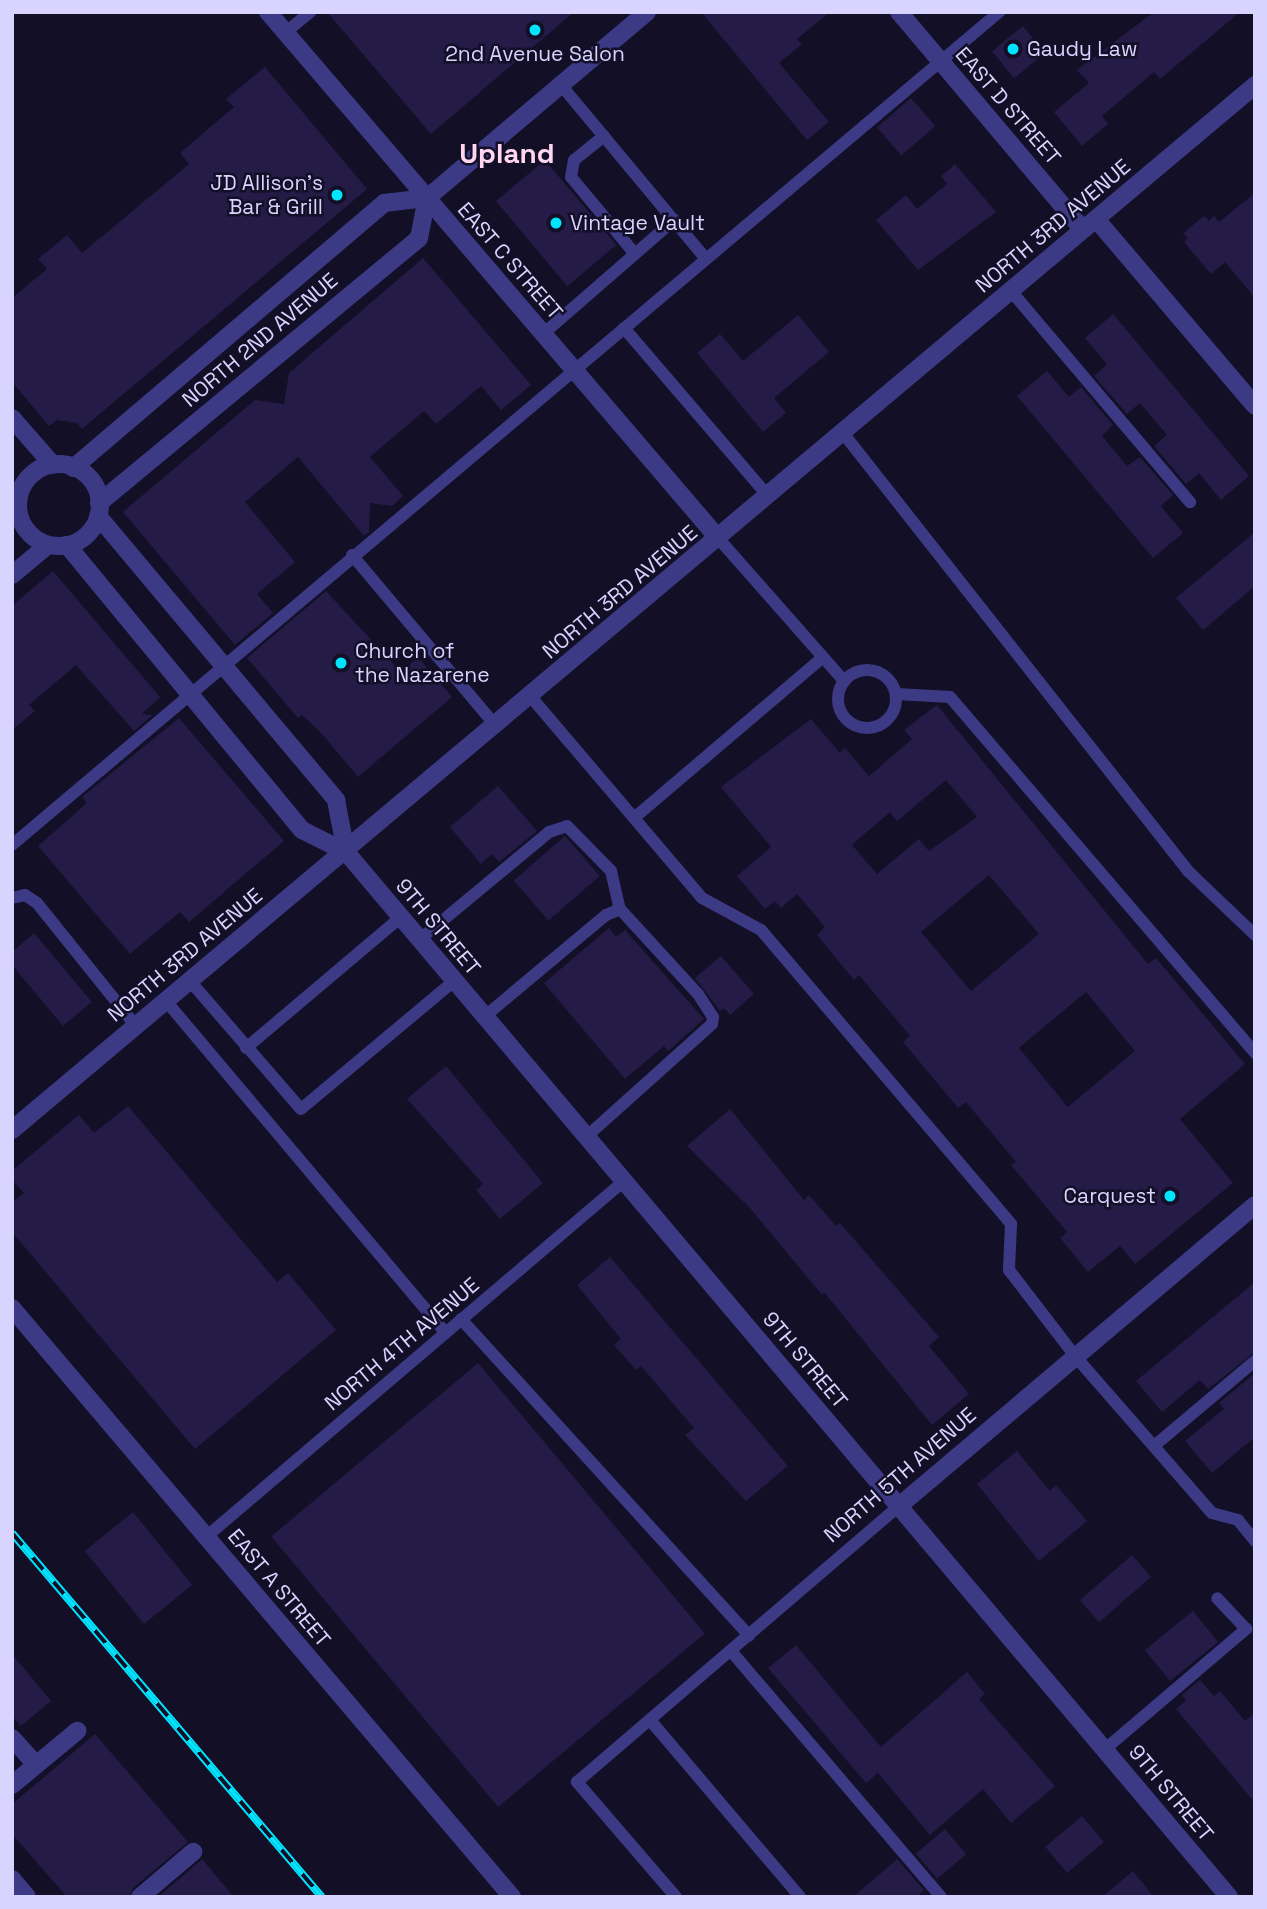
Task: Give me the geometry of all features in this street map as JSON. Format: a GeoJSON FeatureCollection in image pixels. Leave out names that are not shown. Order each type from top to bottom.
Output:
{"type":"FeatureCollection","features":[{"type":"Feature","properties":{"kind":"street","name":"EAST C STREET"},"geometry":{"type":"LineString","coordinates":[[268,12],[719,538]]}},
{"type":"Feature","properties":{"kind":"street"},"geometry":{"type":"LineString","coordinates":[[427,198],[647,12]]}},
{"type":"Feature","properties":{"kind":"street","name":"EAST D STREET"},"geometry":{"type":"LineString","coordinates":[[899,12],[940,62],[1255,406]]}},
{"type":"Feature","properties":{"kind":"street","name":"NORTH 3RD AVENUE"},"geometry":{"type":"LineString","coordinates":[[12,1130],[531,697],[1255,85]]}},
{"type":"Feature","properties":{"kind":"street","name":"NORTH 2ND AVENUE"},"geometry":{"type":"LineString","coordinates":[[74,468],[384,203],[427,198],[419,238],[99,510]]}},
{"type":"Feature","properties":{"kind":"street"},"geometry":{"type":"LineString","coordinates":[[12,418],[53,465]]}},
{"type":"Feature","properties":{"kind":"street"},"geometry":{"type":"LineString","coordinates":[[53,465],[74,468],[93,484],[99,510],[84,537],[67,545],[48,545],[30,535],[16,521],[17,485],[53,465]]}},
{"type":"Feature","properties":{"kind":"street","name":"9TH STREET"},"geometry":{"type":"LineString","coordinates":[[99,510],[222,664],[336,800],[346,852]]}},
{"type":"Feature","properties":{"kind":"street"},"geometry":{"type":"LineString","coordinates":[[12,575],[48,545]]}},
{"type":"Feature","properties":{"kind":"street","name":"9TH STREET"},"geometry":{"type":"LineString","coordinates":[[67,545],[302,830],[346,852],[1227,1896]]}},
{"type":"Feature","properties":{"kind":"street","name":"NORTH 5TH AVENUE"},"geometry":{"type":"LineString","coordinates":[[899,1506],[1255,1205]]}},
{"type":"Feature","properties":{"kind":"street","name":"EAST A STREET"},"geometry":{"type":"LineString","coordinates":[[12,1308],[512,1897]]}},
{"type":"Feature","properties":{"kind":"street"},"geometry":{"type":"LineString","coordinates":[[12,1785],[77,1731]]}},
{"type":"Feature","properties":{"kind":"street"},"geometry":{"type":"LineString","coordinates":[[12,1738],[36,1765]]}},
{"type":"Feature","properties":{"kind":"street"},"geometry":{"type":"LineString","coordinates":[[140,1897],[193,1852]]}},
{"type":"Feature","properties":{"kind":"street"},"geometry":{"type":"LineString","coordinates":[[12,1879],[27,1897]]}},
{"type":"Feature","properties":{"kind":"lane"},"geometry":{"type":"LineString","coordinates":[[285,33],[310,12]]}},
{"type":"Feature","properties":{"kind":"lane"},"geometry":{"type":"LineString","coordinates":[[12,845],[188,692],[575,370],[940,62],[991,15]]}},
{"type":"Feature","properties":{"kind":"lane"},"geometry":{"type":"LineString","coordinates":[[561,85],[705,258]]}},
{"type":"Feature","properties":{"kind":"lane"},"geometry":{"type":"LineString","coordinates":[[604,136],[574,160],[571,177],[635,254]]}},
{"type":"Feature","properties":{"kind":"lane"},"geometry":{"type":"LineString","coordinates":[[543,334],[674,220]]}},
{"type":"Feature","properties":{"kind":"lane"},"geometry":{"type":"LineString","coordinates":[[1011,291],[1190,502]]}},
{"type":"Feature","properties":{"kind":"lane"},"geometry":{"type":"LineString","coordinates":[[624,328],[768,496]]}},
{"type":"Feature","properties":{"kind":"lane"},"geometry":{"type":"LineString","coordinates":[[843,433],[1188,871],[1255,935]]}},
{"type":"Feature","properties":{"kind":"lane"},"geometry":{"type":"LineString","coordinates":[[719,538],[844,681]]}},
{"type":"Feature","properties":{"kind":"lane"},"geometry":{"type":"LineString","coordinates":[[352,555],[496,726]]}},
{"type":"Feature","properties":{"kind":"lane"},"geometry":{"type":"LineString","coordinates":[[634,818],[823,657]]}},
{"type":"Feature","properties":{"kind":"lane"},"geometry":{"type":"LineString","coordinates":[[897,694],[887,721],[860,728],[839,708],[844,681],[860,670],[879,672],[897,694],[950,697],[1255,1053]]}},
{"type":"Feature","properties":{"kind":"lane"},"geometry":{"type":"LineString","coordinates":[[531,697],[702,898],[761,930],[1011,1224],[1009,1270],[1075,1356],[1212,1513],[1238,1520],[1255,1541]]}},
{"type":"Feature","properties":{"kind":"lane"},"geometry":{"type":"LineString","coordinates":[[419,940],[549,832],[567,826],[611,871],[620,909],[698,994],[713,1017],[706,1031],[586,1138]]}},
{"type":"Feature","properties":{"kind":"lane"},"geometry":{"type":"LineString","coordinates":[[12,898],[25,895],[37,903],[136,1026]]}},
{"type":"Feature","properties":{"kind":"lane"},"geometry":{"type":"LineString","coordinates":[[484,1017],[606,915],[620,909]]}},
{"type":"Feature","properties":{"kind":"lane"},"geometry":{"type":"LineString","coordinates":[[246,1048],[400,918]]}},
{"type":"Feature","properties":{"kind":"lane"},"geometry":{"type":"LineString","coordinates":[[190,981],[301,1109],[454,981]]}},
{"type":"Feature","properties":{"kind":"lane"},"geometry":{"type":"LineString","coordinates":[[166,1001],[446,1333]]}},
{"type":"Feature","properties":{"kind":"lane","name":"NORTH 4TH AVENUE"},"geometry":{"type":"LineString","coordinates":[[206,1536],[624,1181]]}},
{"type":"Feature","properties":{"kind":"lane"},"geometry":{"type":"LineString","coordinates":[[461,1319],[749,1635]]}},
{"type":"Feature","properties":{"kind":"lane"},"geometry":{"type":"LineString","coordinates":[[1153,1446],[1255,1361]]}},
{"type":"Feature","properties":{"kind":"lane","name":"NORTH 5TH AVENUE"},"geometry":{"type":"LineString","coordinates":[[676,1897],[577,1782],[899,1506]]}},
{"type":"Feature","properties":{"kind":"lane"},"geometry":{"type":"LineString","coordinates":[[1104,1750],[1246,1629],[1217,1598]]}},
{"type":"Feature","properties":{"kind":"lane"},"geometry":{"type":"LineString","coordinates":[[731,1651],[941,1897]]}},
{"type":"Feature","properties":{"kind":"lane"},"geometry":{"type":"LineString","coordinates":[[650,1720],[800,1897]]}},
{"type":"Feature","properties":{"kind":"building"},"geometry":{"type":"Polygon","coordinates":[[[327,12],[574,12],[431,134],[327,12]]]}},
{"type":"Feature","properties":{"kind":"building"},"geometry":{"type":"Polygon","coordinates":[[[701,12],[830,12],[797,39],[802,44],[779,63],[829,122],[807,140],[701,12]]]}},
{"type":"Feature","properties":{"kind":"building"},"geometry":{"type":"Polygon","coordinates":[[[1154,12],[1240,12],[1160,79],[1154,72],[1102,116],[1108,124],[1082,146],[1054,112],[1089,83],[1077,70],[1154,12]]]}},
{"type":"Feature","properties":{"kind":"building"},"geometry":{"type":"Polygon","coordinates":[[[1023,26],[1045,53],[1014,78],[992,51],[1023,26]]]}},
{"type":"Feature","properties":{"kind":"building"},"geometry":{"type":"Polygon","coordinates":[[[265,67],[367,189],[82,429],[77,423],[57,420],[49,426],[12,382],[12,298],[47,269],[38,259],[67,235],[82,253],[189,164],[180,153],[234,107],[226,99],[265,67]]]}},
{"type":"Feature","properties":{"kind":"building"},"geometry":{"type":"Polygon","coordinates":[[[911,98],[935,126],[901,155],[877,128],[911,98]]]}},
{"type":"Feature","properties":{"kind":"building","name":"Vintage Vault"},"geometry":{"type":"Polygon","coordinates":[[[545,160],[616,245],[567,286],[496,201],[545,160]]]}},
{"type":"Feature","properties":{"kind":"building"},"geometry":{"type":"Polygon","coordinates":[[[955,164],[996,212],[918,270],[876,220],[906,195],[917,209],[947,184],[941,176],[955,164]]]}},
{"type":"Feature","properties":{"kind":"building"},"geometry":{"type":"Polygon","coordinates":[[[1255,193],[1255,298],[1225,262],[1211,274],[1184,242],[1188,238],[1183,233],[1204,216],[1209,221],[1214,216],[1219,222],[1255,193]]]}},
{"type":"Feature","properties":{"kind":"building"},"geometry":{"type":"Polygon","coordinates":[[[423,258],[531,385],[501,410],[481,386],[436,424],[424,411],[370,457],[403,496],[392,506],[370,503],[369,532],[364,536],[298,457],[245,502],[295,562],[257,594],[273,613],[235,645],[123,512],[255,400],[284,404],[289,373],[423,258]]]}},
{"type":"Feature","properties":{"kind":"building"},"geometry":{"type":"Polygon","coordinates":[[[1113,314],[1249,476],[1221,500],[1199,473],[1186,484],[1154,446],[1167,435],[1140,403],[1127,414],[1094,376],[1107,364],[1085,338],[1113,314]]]}},
{"type":"Feature","properties":{"kind":"building"},"geometry":{"type":"Polygon","coordinates":[[[798,315],[829,352],[774,398],[786,413],[763,432],[697,353],[720,334],[743,361],[798,315]]]}},
{"type":"Feature","properties":{"kind":"building"},"geometry":{"type":"Polygon","coordinates":[[[1047,371],[1069,397],[1081,387],[1113,425],[1102,436],[1127,466],[1140,457],[1173,495],[1161,506],[1183,533],[1153,558],[1017,396],[1047,371]]]}},
{"type":"Feature","properties":{"kind":"building"},"geometry":{"type":"Polygon","coordinates":[[[1255,532],[1255,586],[1203,630],[1176,598],[1255,532]]]}},
{"type":"Feature","properties":{"kind":"building"},"geometry":{"type":"Polygon","coordinates":[[[53,571],[160,697],[142,714],[153,715],[134,731],[76,665],[29,705],[35,711],[12,730],[12,606],[53,571]]]}},
{"type":"Feature","properties":{"kind":"building"},"geometry":{"type":"Polygon","coordinates":[[[326,591],[401,672],[418,657],[452,697],[358,777],[322,734],[302,715],[298,718],[247,658],[326,591]]]}},
{"type":"Feature","properties":{"kind":"building"},"geometry":{"type":"Polygon","coordinates":[[[937,705],[1148,964],[1156,958],[1245,1064],[1180,1119],[1233,1183],[1135,1264],[1120,1246],[1088,1272],[1060,1238],[1067,1232],[1011,1165],[1016,1162],[966,1102],[958,1108],[903,1042],[910,1036],[859,975],[854,980],[817,935],[825,927],[797,894],[781,908],[775,901],[765,909],[737,876],[771,847],[721,787],[811,719],[840,753],[845,748],[869,776],[912,739],[904,730],[937,705]],[[946,780],[897,821],[890,812],[852,845],[877,874],[919,839],[929,851],[977,817],[946,780]],[[989,875],[921,932],[971,991],[1039,934],[989,875]],[[1086,992],[1019,1048],[1068,1107],[1135,1051],[1086,992]]]}},
{"type":"Feature","properties":{"kind":"building"},"geometry":{"type":"Polygon","coordinates":[[[179,718],[284,841],[189,922],[180,912],[130,954],[38,846],[87,803],[82,797],[179,718]]]}},
{"type":"Feature","properties":{"kind":"building"},"geometry":{"type":"Polygon","coordinates":[[[498,786],[537,831],[499,862],[492,854],[481,864],[450,827],[498,786]]]}},
{"type":"Feature","properties":{"kind":"building"},"geometry":{"type":"Polygon","coordinates":[[[565,836],[600,876],[548,921],[514,881],[565,836]]]}},
{"type":"Feature","properties":{"kind":"building"},"geometry":{"type":"Polygon","coordinates":[[[609,928],[616,937],[625,930],[704,1019],[668,1051],[664,1046],[625,1079],[544,983],[609,928]]]}},
{"type":"Feature","properties":{"kind":"building"},"geometry":{"type":"Polygon","coordinates":[[[34,933],[92,1002],[63,1026],[12,965],[12,952],[34,933]]]}},
{"type":"Feature","properties":{"kind":"building"},"geometry":{"type":"Polygon","coordinates":[[[721,956],[754,994],[730,1015],[724,1008],[720,1011],[695,978],[721,956]]]}},
{"type":"Feature","properties":{"kind":"building"},"geometry":{"type":"Polygon","coordinates":[[[446,1066],[543,1183],[500,1219],[476,1190],[483,1184],[407,1099],[446,1066]]]}},
{"type":"Feature","properties":{"kind":"building"},"geometry":{"type":"Polygon","coordinates":[[[128,1106],[277,1282],[288,1273],[336,1330],[195,1449],[12,1232],[12,1203],[24,1193],[12,1180],[12,1171],[79,1115],[94,1133],[128,1106]]]}},
{"type":"Feature","properties":{"kind":"building"},"geometry":{"type":"Polygon","coordinates":[[[730,1109],[804,1200],[809,1195],[836,1226],[840,1223],[939,1337],[929,1346],[969,1394],[932,1425],[824,1292],[822,1295],[749,1207],[687,1146],[730,1109]]]}},
{"type":"Feature","properties":{"kind":"building"},"geometry":{"type":"Polygon","coordinates":[[[610,1257],[788,1466],[746,1501],[685,1435],[694,1428],[641,1366],[636,1370],[614,1345],[621,1339],[577,1285],[610,1257]]]}},
{"type":"Feature","properties":{"kind":"building"},"geometry":{"type":"Polygon","coordinates":[[[1255,1282],[1255,1352],[1208,1389],[1200,1380],[1162,1412],[1136,1381],[1255,1282]]]}},
{"type":"Feature","properties":{"kind":"building"},"geometry":{"type":"Polygon","coordinates":[[[478,1363],[705,1633],[498,1807],[271,1537],[478,1363]]]}},
{"type":"Feature","properties":{"kind":"building"},"geometry":{"type":"Polygon","coordinates":[[[1255,1373],[1255,1437],[1212,1473],[1185,1441],[1224,1409],[1219,1403],[1255,1373]]]}},
{"type":"Feature","properties":{"kind":"building"},"geometry":{"type":"Polygon","coordinates":[[[1017,1451],[1050,1491],[1056,1485],[1087,1521],[1039,1561],[977,1484],[1017,1451]]]}},
{"type":"Feature","properties":{"kind":"building"},"geometry":{"type":"Polygon","coordinates":[[[133,1512],[192,1585],[144,1624],[85,1551],[133,1512]]]}},
{"type":"Feature","properties":{"kind":"building"},"geometry":{"type":"Polygon","coordinates":[[[1132,1555],[1151,1577],[1099,1622],[1080,1600],[1132,1555]]]}},
{"type":"Feature","properties":{"kind":"building"},"geometry":{"type":"Polygon","coordinates":[[[1193,1611],[1218,1642],[1170,1681],[1145,1650],[1193,1611]]]}},
{"type":"Feature","properties":{"kind":"building"},"geometry":{"type":"Polygon","coordinates":[[[796,1645],[881,1747],[967,1672],[985,1694],[979,1699],[1055,1786],[1011,1823],[983,1789],[930,1835],[878,1773],[866,1783],[768,1668],[796,1645]]]}},
{"type":"Feature","properties":{"kind":"building"},"geometry":{"type":"Polygon","coordinates":[[[12,1654],[51,1701],[21,1726],[12,1716],[12,1654]]]}},
{"type":"Feature","properties":{"kind":"building"},"geometry":{"type":"Polygon","coordinates":[[[1200,1680],[1214,1696],[1220,1691],[1245,1721],[1255,1713],[1255,1803],[1176,1709],[1186,1701],[1182,1695],[1200,1680]]]}},
{"type":"Feature","properties":{"kind":"building"},"geometry":{"type":"Polygon","coordinates":[[[95,1734],[188,1842],[133,1888],[129,1897],[67,1897],[12,1834],[12,1804],[95,1734]]]}},
{"type":"Feature","properties":{"kind":"building"},"geometry":{"type":"Polygon","coordinates":[[[1082,1816],[1104,1842],[1067,1873],[1045,1847],[1082,1816]]]}},
{"type":"Feature","properties":{"kind":"building"},"geometry":{"type":"Polygon","coordinates":[[[945,1829],[966,1854],[937,1879],[916,1853],[945,1829]]]}},
{"type":"Feature","properties":{"kind":"building"},"geometry":{"type":"Polygon","coordinates":[[[202,1859],[234,1897],[158,1897],[200,1861],[202,1859]]]}},
{"type":"Feature","properties":{"kind":"building"},"geometry":{"type":"Polygon","coordinates":[[[897,1859],[924,1890],[916,1897],[853,1897],[897,1859]]]}},
{"type":"Feature","properties":{"kind":"building"},"geometry":{"type":"Polygon","coordinates":[[[1133,1871],[1154,1897],[1102,1897],[1133,1871]]]}},
{"type":"Feature","properties":{"kind":"railway"},"geometry":{"type":"LineString","coordinates":[[12,1533],[322,1897]]}},
{"type":"Feature","properties":{"kind":"place","name":"2nd Avenue Salon"},"geometry":{"type":"Point","coordinates":[535,30]}},
{"type":"Feature","properties":{"kind":"place","name":"Gaudy Law"},"geometry":{"type":"Point","coordinates":[1013,49]}},
{"type":"Feature","properties":{"kind":"place","name":"JD Allison's Bar & Grill"},"geometry":{"type":"Point","coordinates":[337,195]}},
{"type":"Feature","properties":{"kind":"place","name":"Vintage Vault"},"geometry":{"type":"Point","coordinates":[556,223]}},
{"type":"Feature","properties":{"kind":"place","name":"Church of the Nazarene"},"geometry":{"type":"Point","coordinates":[341,663]}},
{"type":"Feature","properties":{"kind":"place","name":"Carquest"},"geometry":{"type":"Point","coordinates":[1170,1196]}},
{"type":"Feature","properties":{"kind":"district","name":"Upland"},"geometry":{"type":"Point","coordinates":[507,153]}}]}
